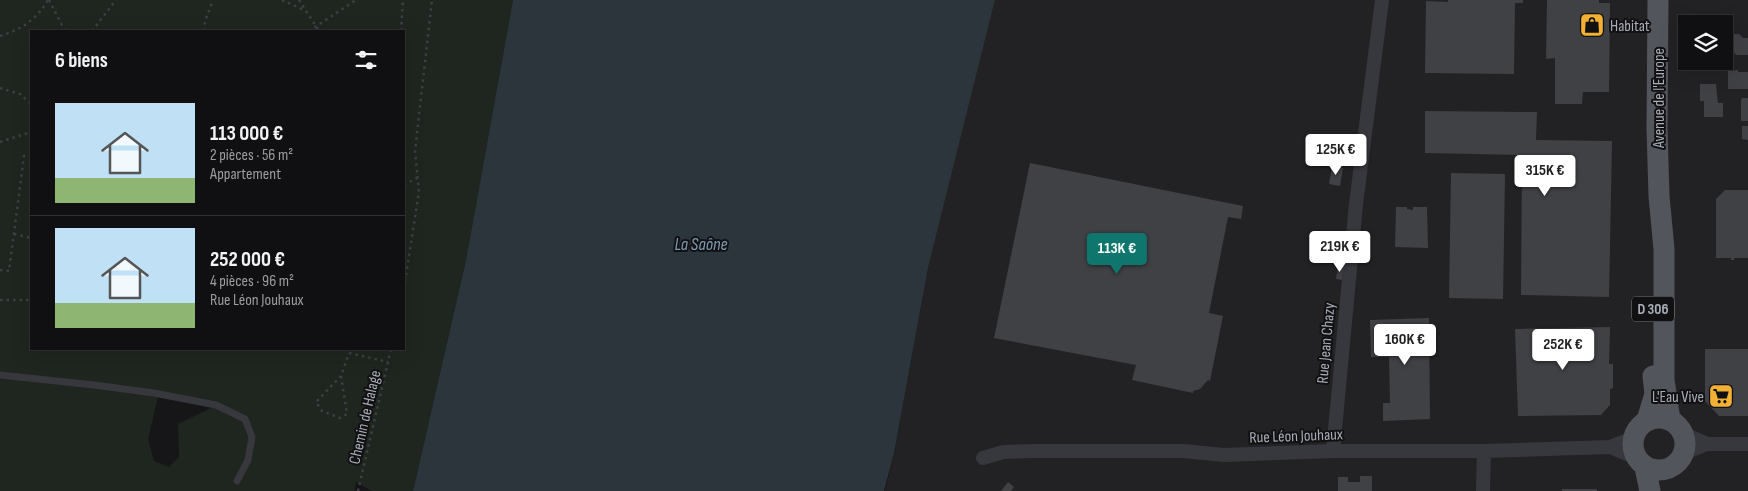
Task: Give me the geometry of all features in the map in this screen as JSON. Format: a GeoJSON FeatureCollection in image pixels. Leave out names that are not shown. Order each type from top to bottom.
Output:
{"type":"FeatureCollection","features":[{"type":"Feature","properties":{"kind":"main road","name":"Avenue de l'Europe"},"geometry":{"type":"LineString","coordinates":[[1658,0],[1657,128],[1659,196],[1664,250],[1664,380],[1679,435]]}},
{"type":"Feature","properties":{"kind":"main road","name":"Avenue de l'Europe"},"geometry":{"type":"LineString","coordinates":[[1647,420],[1655,394],[1652,366],[1654,249],[1659,196]]}},
{"type":"Feature","properties":{"kind":"main road"},"geometry":{"type":"LineString","coordinates":[[1638,454],[1656,470],[1668,469],[1675,465],[1679,435],[1658,418],[1647,420],[1641,425],[1638,454],[1650,491]]}},
{"type":"Feature","properties":{"kind":"main road"},"geometry":{"type":"LineString","coordinates":[[1663,491],[1668,469]]}},
{"type":"Feature","properties":{"kind":"street","name":"Rue Jean Chazy"},"geometry":{"type":"LineString","coordinates":[[1333,450],[1356,204],[1382,0]]}},
{"type":"Feature","properties":{"kind":"street"},"geometry":{"type":"LineString","coordinates":[[1679,435],[1706,444],[1748,444]]}},
{"type":"Feature","properties":{"kind":"street"},"geometry":{"type":"LineString","coordinates":[[1679,435],[1706,444]]}},
{"type":"Feature","properties":{"kind":"street","name":"Rue Léon Jouhaux"},"geometry":{"type":"LineString","coordinates":[[984,458],[1002,452],[1036,451],[1184,451],[1224,455],[1258,455],[1278,452],[1333,450],[1484,451],[1610,447],[1638,454]]}},
{"type":"Feature","properties":{"kind":"street","name":"Rue Léon Jouhaux"},"geometry":{"type":"LineString","coordinates":[[1610,447],[1638,454]]}},
{"type":"Feature","properties":{"kind":"street"},"geometry":{"type":"LineString","coordinates":[[1483,491],[1484,451]]}},
{"type":"Feature","properties":{"kind":"lane"},"geometry":{"type":"LineString","coordinates":[[0,375],[154,393],[216,405],[244,419],[252,437],[248,460],[237,481]]}},
{"type":"Feature","properties":{"kind":"path"},"geometry":{"type":"LineString","coordinates":[[49,0],[64,30]]}},
{"type":"Feature","properties":{"kind":"path"},"geometry":{"type":"LineString","coordinates":[[0,36],[19,30],[41,13],[49,0]]}},
{"type":"Feature","properties":{"kind":"path"},"geometry":{"type":"LineString","coordinates":[[93,30],[116,0]]}},
{"type":"Feature","properties":{"kind":"path"},"geometry":{"type":"LineString","coordinates":[[204,30],[213,0]]}},
{"type":"Feature","properties":{"kind":"path"},"geometry":{"type":"LineString","coordinates":[[282,0],[306,10]]}},
{"type":"Feature","properties":{"kind":"path"},"geometry":{"type":"LineString","coordinates":[[299,0],[318,30]]}},
{"type":"Feature","properties":{"kind":"path"},"geometry":{"type":"LineString","coordinates":[[310,30],[356,0]]}},
{"type":"Feature","properties":{"kind":"path"},"geometry":{"type":"LineString","coordinates":[[400,30],[402,0]]}},
{"type":"Feature","properties":{"kind":"path"},"geometry":{"type":"LineString","coordinates":[[405,281],[418,192],[415,151],[432,0]]}},
{"type":"Feature","properties":{"kind":"path"},"geometry":{"type":"LineString","coordinates":[[0,88],[20,94],[30,103]]}},
{"type":"Feature","properties":{"kind":"path"},"geometry":{"type":"LineString","coordinates":[[0,142],[30,132]]}},
{"type":"Feature","properties":{"kind":"path"},"geometry":{"type":"LineString","coordinates":[[0,270],[9,271],[24,156],[30,156]]}},
{"type":"Feature","properties":{"kind":"path"},"geometry":{"type":"LineString","coordinates":[[405,184],[417,178]]}},
{"type":"Feature","properties":{"kind":"path"},"geometry":{"type":"LineString","coordinates":[[14,234],[30,238]]}},
{"type":"Feature","properties":{"kind":"path"},"geometry":{"type":"LineString","coordinates":[[0,300],[30,300]]}},
{"type":"Feature","properties":{"kind":"path"},"geometry":{"type":"LineString","coordinates":[[345,350],[348,353],[388,362]]}},
{"type":"Feature","properties":{"kind":"path","name":"Chemin de Halage"},"geometry":{"type":"LineString","coordinates":[[358,491],[391,350]]}},
{"type":"Feature","properties":{"kind":"path"},"geometry":{"type":"LineString","coordinates":[[341,376],[316,402],[322,411],[340,418],[347,414],[341,376],[348,353]]}},
{"type":"Feature","properties":{"kind":"shaded area"},"geometry":{"type":"Polygon","coordinates":[[[0,0],[513,0],[466,260],[413,491],[372,491],[356,482],[354,491],[0,491],[0,0]],[[158,397],[148,439],[154,461],[169,467],[179,457],[178,424],[215,406],[158,397]]]}},
{"type":"Feature","properties":{"kind":"shaded area"},"geometry":{"type":"Polygon","coordinates":[[[995,0],[1748,0],[1748,491],[885,491],[894,453],[928,268],[995,0]]]}},
{"type":"Feature","properties":{"kind":"water","name":"La Saône"},"geometry":{"type":"Polygon","coordinates":[[[513,0],[995,0],[928,268],[894,453],[884,491],[413,491],[466,260],[513,0]]]}},
{"type":"Feature","properties":{"kind":"building"},"geometry":{"type":"Polygon","coordinates":[[[1448,0],[1523,0],[1523,3],[1515,3],[1514,74],[1425,73],[1426,1],[1448,2],[1448,0]]]}},
{"type":"Feature","properties":{"kind":"building"},"geometry":{"type":"Polygon","coordinates":[[[1547,0],[1599,0],[1599,3],[1610,3],[1609,92],[1583,92],[1582,104],[1555,104],[1555,58],[1546,59],[1547,0]]]}},
{"type":"Feature","properties":{"kind":"building"},"geometry":{"type":"Polygon","coordinates":[[[1733,34],[1739,34],[1743,38],[1748,38],[1748,55],[1736,55],[1733,52],[1733,34]]]}},
{"type":"Feature","properties":{"kind":"building"},"geometry":{"type":"Polygon","coordinates":[[[1738,70],[1738,72],[1748,72],[1748,89],[1728,89],[1728,71],[1738,70]]]}},
{"type":"Feature","properties":{"kind":"building"},"geometry":{"type":"Polygon","coordinates":[[[1700,84],[1716,84],[1718,103],[1723,103],[1723,117],[1704,117],[1704,101],[1700,101],[1700,84]]]}},
{"type":"Feature","properties":{"kind":"building"},"geometry":{"type":"Polygon","coordinates":[[[1742,98],[1748,98],[1748,121],[1741,121],[1742,98]]]}},
{"type":"Feature","properties":{"kind":"building"},"geometry":{"type":"Polygon","coordinates":[[[1425,111],[1537,112],[1536,140],[1612,141],[1609,297],[1521,295],[1522,155],[1425,153],[1425,111]]]}},
{"type":"Feature","properties":{"kind":"building"},"geometry":{"type":"Polygon","coordinates":[[[1742,126],[1748,126],[1748,140],[1742,139],[1742,126]]]}},
{"type":"Feature","properties":{"kind":"building"},"geometry":{"type":"Polygon","coordinates":[[[1030,163],[1243,206],[1241,219],[1228,217],[1209,313],[1223,316],[1210,381],[1208,380],[1200,389],[1193,391],[1193,393],[1132,380],[1136,365],[994,338],[1030,163]]]}},
{"type":"Feature","properties":{"kind":"building"},"geometry":{"type":"Polygon","coordinates":[[[1332,166],[1343,168],[1340,186],[1329,184],[1332,166]]]}},
{"type":"Feature","properties":{"kind":"building"},"geometry":{"type":"Polygon","coordinates":[[[1451,173],[1505,174],[1503,299],[1449,298],[1451,173]]]}},
{"type":"Feature","properties":{"kind":"building"},"geometry":{"type":"Polygon","coordinates":[[[1725,190],[1748,190],[1748,258],[1734,258],[1734,260],[1731,260],[1731,258],[1716,258],[1716,199],[1725,190]]]}},
{"type":"Feature","properties":{"kind":"building"},"geometry":{"type":"Polygon","coordinates":[[[1396,207],[1407,207],[1407,209],[1413,210],[1413,207],[1427,207],[1428,248],[1395,247],[1396,207]]]}},
{"type":"Feature","properties":{"kind":"building"},"geometry":{"type":"Polygon","coordinates":[[[1338,266],[1344,267],[1343,280],[1336,279],[1338,266]]]}},
{"type":"Feature","properties":{"kind":"building"},"geometry":{"type":"Polygon","coordinates":[[[1429,318],[1430,419],[1383,421],[1383,403],[1390,403],[1389,357],[1371,357],[1370,320],[1429,318]]]}},
{"type":"Feature","properties":{"kind":"building"},"geometry":{"type":"Polygon","coordinates":[[[1610,327],[1609,364],[1613,364],[1613,388],[1610,389],[1610,405],[1601,415],[1518,416],[1515,329],[1610,327]]]}},
{"type":"Feature","properties":{"kind":"building"},"geometry":{"type":"Polygon","coordinates":[[[1705,349],[1748,349],[1748,416],[1719,416],[1705,401],[1705,349]]]}},
{"type":"Feature","properties":{"kind":"building"},"geometry":{"type":"Polygon","coordinates":[[[1360,476],[1372,476],[1372,491],[1338,491],[1338,477],[1348,477],[1348,482],[1360,482],[1360,476]]]}},
{"type":"Feature","properties":{"kind":"building"},"geometry":{"type":"Polygon","coordinates":[[[1008,482],[1014,487],[1011,491],[1001,491],[1008,482]]]}},
{"type":"Feature","properties":{"kind":"building"},"geometry":{"type":"Polygon","coordinates":[[[1562,489],[1597,489],[1597,491],[1562,491],[1562,489]]]}},
{"type":"Feature","properties":{"kind":"place","name":"Habitat"},"geometry":{"type":"Point","coordinates":[1592,25]}},
{"type":"Feature","properties":{"kind":"place","name":"L'Eau Vive"},"geometry":{"type":"Point","coordinates":[1721,396]}}]}
